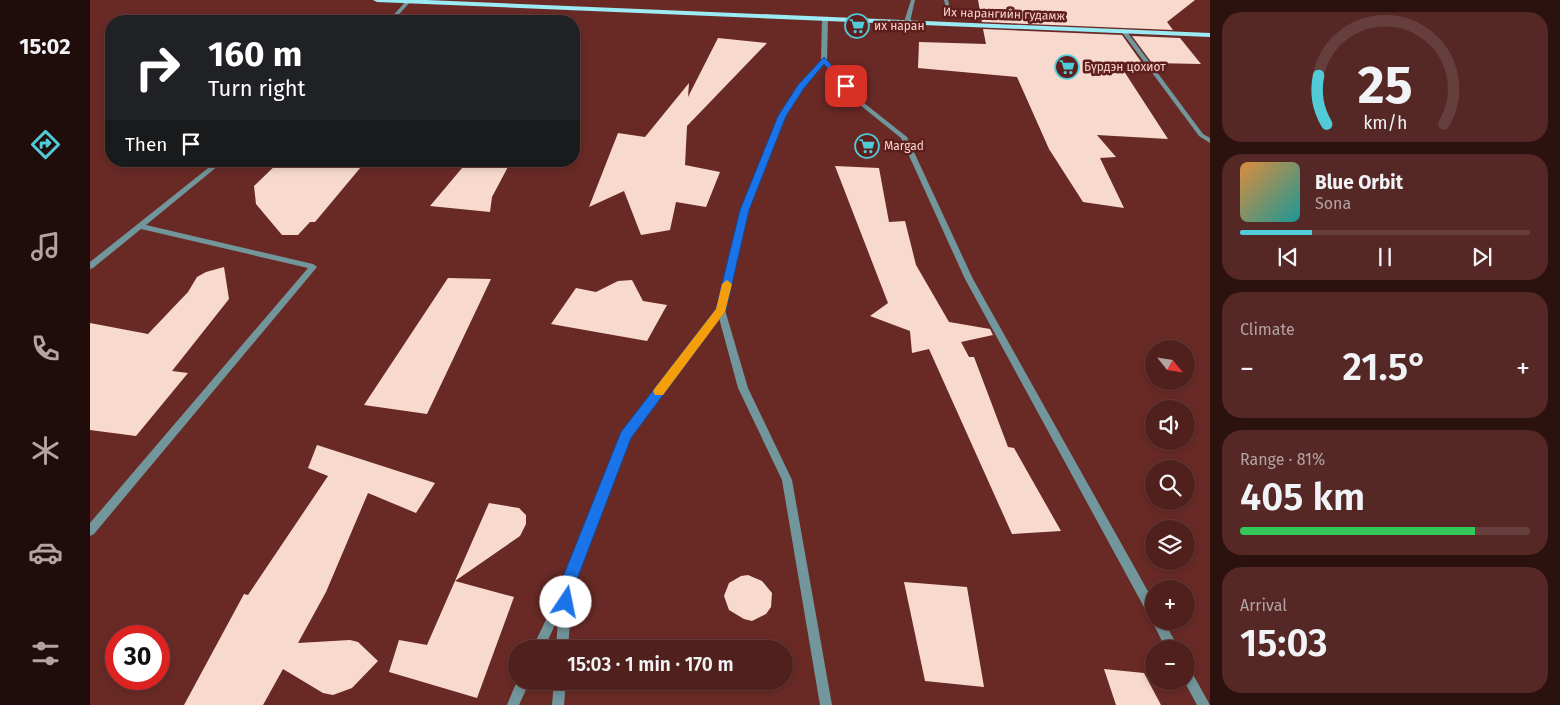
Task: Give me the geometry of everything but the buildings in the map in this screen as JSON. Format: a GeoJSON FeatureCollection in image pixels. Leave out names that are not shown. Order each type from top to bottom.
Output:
{"type":"FeatureCollection","features":[{"type":"Feature","properties":{"kind":"main road","name":"Их нарангийн гудамж"},"geometry":{"type":"LineString","coordinates":[[377,0],[1210,35]]}},
{"type":"Feature","properties":{"kind":"street"},"geometry":{"type":"LineString","coordinates":[[907,22],[913,0]]}},
{"type":"Feature","properties":{"kind":"street"},"geometry":{"type":"LineString","coordinates":[[946,0],[948,8]]}},
{"type":"Feature","properties":{"kind":"street"},"geometry":{"type":"LineString","coordinates":[[396,15],[409,2]]}},
{"type":"Feature","properties":{"kind":"street"},"geometry":{"type":"LineString","coordinates":[[542,640],[567,587],[626,436],[721,310],[745,210],[782,116],[801,86],[824,60],[825,20]]}},
{"type":"Feature","properties":{"kind":"street"},"geometry":{"type":"LineString","coordinates":[[1122,30],[1201,134],[1210,141]]}},
{"type":"Feature","properties":{"kind":"street"},"geometry":{"type":"LineString","coordinates":[[824,60],[857,100],[904,137],[969,279],[1145,598]]}},
{"type":"Feature","properties":{"kind":"street"},"geometry":{"type":"LineString","coordinates":[[90,266],[214,167]]}},
{"type":"Feature","properties":{"kind":"street"},"geometry":{"type":"LineString","coordinates":[[90,531],[313,267],[140,226]]}},
{"type":"Feature","properties":{"kind":"street"},"geometry":{"type":"LineString","coordinates":[[721,310],[742,388],[787,480],[826,705]]}},
{"type":"Feature","properties":{"kind":"street"},"geometry":{"type":"LineString","coordinates":[[563,640],[567,587]]}},
{"type":"Feature","properties":{"kind":"street"},"geometry":{"type":"LineString","coordinates":[[1195,689],[1204,705]]}},
{"type":"Feature","properties":{"kind":"street"},"geometry":{"type":"LineString","coordinates":[[513,705],[520,690]]}},
{"type":"Feature","properties":{"kind":"street"},"geometry":{"type":"LineString","coordinates":[[558,705],[559,690]]}},
{"type":"Feature","properties":{"kind":"slow traffic"},"geometry":{"type":"LineString","coordinates":[[659,391],[721,310],[727,284]]}},
{"type":"Feature","properties":{"kind":"place","name":"их наран"},"geometry":{"type":"Point","coordinates":[857,26]}},
{"type":"Feature","properties":{"kind":"place","name":"Бүрдэн цохиот"},"geometry":{"type":"Point","coordinates":[1067,67]}},
{"type":"Feature","properties":{"kind":"place","name":"Margad"},"geometry":{"type":"Point","coordinates":[867,146]}},
{"type":"Feature","properties":{"kind":"route"},"geometry":{"type":"LineString","coordinates":[[566,602],[567,587],[626,436],[721,310],[745,210],[782,116],[801,86],[824,60],[846,86]]}}]}
